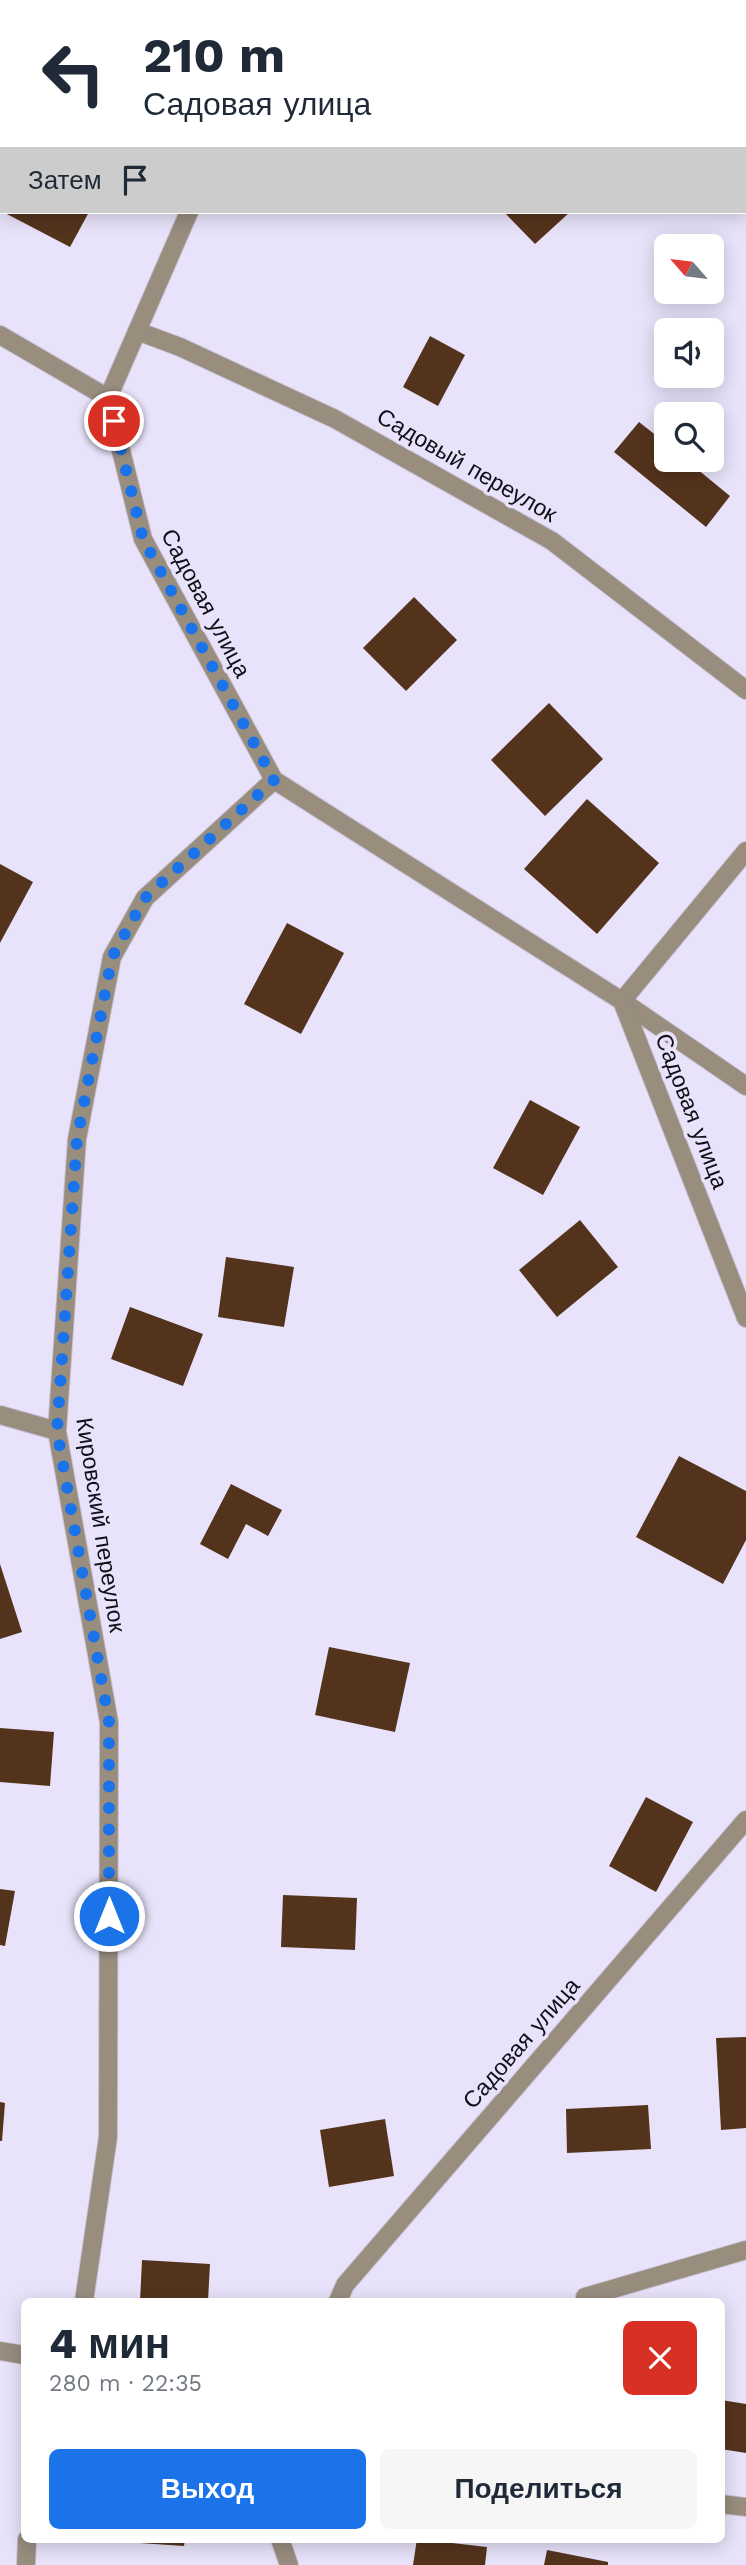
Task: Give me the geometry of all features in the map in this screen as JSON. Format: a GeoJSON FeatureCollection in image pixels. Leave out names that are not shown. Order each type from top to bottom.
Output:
{"type":"FeatureCollection","features":[{"type":"Feature","properties":{"kind":"street"},"geometry":{"type":"LineString","coordinates":[[0,335],[108,398],[188,214]]}},
{"type":"Feature","properties":{"kind":"street","name":"Садовый переулок"},"geometry":{"type":"LineString","coordinates":[[137,331],[180,347],[335,419],[552,541],[746,690]]}},
{"type":"Feature","properties":{"kind":"street","name":"Садовая улица"},"geometry":{"type":"LineString","coordinates":[[108,398],[143,539],[274,780]]}},
{"type":"Feature","properties":{"kind":"street"},"geometry":{"type":"LineString","coordinates":[[274,780],[622,1001],[746,1086]]}},
{"type":"Feature","properties":{"kind":"street","name":"Кировский переулок"},"geometry":{"type":"LineString","coordinates":[[84,2298],[108,2137],[109,1722],[57,1431],[77,1139],[112,957],[145,898],[274,780]]}},
{"type":"Feature","properties":{"kind":"street"},"geometry":{"type":"LineString","coordinates":[[622,1001],[746,851]]}},
{"type":"Feature","properties":{"kind":"street","name":"Садовая улица"},"geometry":{"type":"LineString","coordinates":[[622,1001],[746,1318]]}},
{"type":"Feature","properties":{"kind":"street"},"geometry":{"type":"LineString","coordinates":[[0,1415],[57,1431]]}},
{"type":"Feature","properties":{"kind":"street","name":"Садовая улица"},"geometry":{"type":"LineString","coordinates":[[339,2298],[345,2285],[746,1820]]}},
{"type":"Feature","properties":{"kind":"street"},"geometry":{"type":"LineString","coordinates":[[584,2297],[746,2249]]}},
{"type":"Feature","properties":{"kind":"street"},"geometry":{"type":"LineString","coordinates":[[0,2351],[21,2354]]}},
{"type":"Feature","properties":{"kind":"street"},"geometry":{"type":"LineString","coordinates":[[725,2504],[746,2507]]}},
{"type":"Feature","properties":{"kind":"street"},"geometry":{"type":"LineString","coordinates":[[26,2565],[27,2543]]}},
{"type":"Feature","properties":{"kind":"street"},"geometry":{"type":"LineString","coordinates":[[281,2543],[289,2565]]}},
{"type":"Feature","properties":{"kind":"building"},"geometry":{"type":"Polygon","coordinates":[[[7,214],[88,214],[70,247],[7,214]]]}},
{"type":"Feature","properties":{"kind":"building"},"geometry":{"type":"Polygon","coordinates":[[[506,214],[568,214],[535,244],[506,214]]]}},
{"type":"Feature","properties":{"kind":"building"},"geometry":{"type":"Polygon","coordinates":[[[430,336],[465,355],[438,406],[403,387],[430,336]]]}},
{"type":"Feature","properties":{"kind":"building"},"geometry":{"type":"Polygon","coordinates":[[[639,422],[654,434],[654,472],[701,472],[730,496],[706,527],[614,452],[639,422]]]}},
{"type":"Feature","properties":{"kind":"building"},"geometry":{"type":"Polygon","coordinates":[[[414,597],[457,640],[406,691],[363,648],[414,597]]]}},
{"type":"Feature","properties":{"kind":"building"},"geometry":{"type":"Polygon","coordinates":[[[549,703],[603,759],[545,816],[491,760],[549,703]]]}},
{"type":"Feature","properties":{"kind":"building"},"geometry":{"type":"Polygon","coordinates":[[[587,799],[659,863],[597,934],[524,869],[587,799]]]}},
{"type":"Feature","properties":{"kind":"building"},"geometry":{"type":"Polygon","coordinates":[[[0,864],[33,882],[0,943],[0,864]]]}},
{"type":"Feature","properties":{"kind":"building"},"geometry":{"type":"Polygon","coordinates":[[[287,923],[344,953],[301,1034],[244,1004],[287,923]]]}},
{"type":"Feature","properties":{"kind":"building"},"geometry":{"type":"Polygon","coordinates":[[[530,1100],[580,1127],[543,1195],[493,1168],[530,1100]]]}},
{"type":"Feature","properties":{"kind":"building"},"geometry":{"type":"Polygon","coordinates":[[[580,1220],[618,1267],[557,1317],[519,1270],[580,1220]]]}},
{"type":"Feature","properties":{"kind":"building"},"geometry":{"type":"Polygon","coordinates":[[[226,1257],[294,1267],[284,1327],[218,1317],[226,1257]]]}},
{"type":"Feature","properties":{"kind":"building"},"geometry":{"type":"Polygon","coordinates":[[[130,1307],[203,1334],[183,1386],[111,1359],[130,1307]]]}},
{"type":"Feature","properties":{"kind":"building"},"geometry":{"type":"Polygon","coordinates":[[[679,1456],[746,1491],[746,1540],[723,1584],[636,1537],[679,1456]]]}},
{"type":"Feature","properties":{"kind":"building"},"geometry":{"type":"Polygon","coordinates":[[[231,1484],[282,1510],[268,1536],[246,1524],[228,1559],[200,1544],[231,1484]]]}},
{"type":"Feature","properties":{"kind":"building"},"geometry":{"type":"Polygon","coordinates":[[[0,1564],[22,1632],[0,1639],[0,1564]]]}},
{"type":"Feature","properties":{"kind":"building"},"geometry":{"type":"Polygon","coordinates":[[[329,1647],[410,1663],[395,1732],[315,1715],[329,1647]]]}},
{"type":"Feature","properties":{"kind":"building"},"geometry":{"type":"Polygon","coordinates":[[[0,1728],[54,1732],[50,1786],[0,1782],[0,1728]]]}},
{"type":"Feature","properties":{"kind":"building"},"geometry":{"type":"Polygon","coordinates":[[[646,1797],[693,1822],[656,1892],[609,1866],[646,1797]]]}},
{"type":"Feature","properties":{"kind":"building"},"geometry":{"type":"Polygon","coordinates":[[[0,1889],[15,1891],[5,1946],[0,1945],[0,1889]]]}},
{"type":"Feature","properties":{"kind":"building"},"geometry":{"type":"Polygon","coordinates":[[[283,1895],[357,1898],[355,1950],[281,1947],[283,1895]]]}},
{"type":"Feature","properties":{"kind":"building"},"geometry":{"type":"Polygon","coordinates":[[[746,2037],[746,2128],[721,2130],[716,2038],[746,2037]]]}},
{"type":"Feature","properties":{"kind":"building"},"geometry":{"type":"Polygon","coordinates":[[[0,2102],[5,2103],[2,2141],[0,2141],[0,2102]]]}},
{"type":"Feature","properties":{"kind":"building"},"geometry":{"type":"Polygon","coordinates":[[[648,2105],[651,2149],[567,2153],[566,2109],[648,2105]]]}},
{"type":"Feature","properties":{"kind":"building"},"geometry":{"type":"Polygon","coordinates":[[[385,2119],[394,2176],[329,2187],[320,2130],[385,2119]]]}},
{"type":"Feature","properties":{"kind":"building"},"geometry":{"type":"Polygon","coordinates":[[[142,2260],[210,2264],[208,2298],[140,2298],[142,2260]]]}},
{"type":"Feature","properties":{"kind":"building"},"geometry":{"type":"Polygon","coordinates":[[[725,2401],[746,2404],[746,2453],[725,2450],[725,2401]]]}},
{"type":"Feature","properties":{"kind":"building"},"geometry":{"type":"Polygon","coordinates":[[[140,2543],[184,2543],[184,2546],[140,2543]]]}},
{"type":"Feature","properties":{"kind":"building"},"geometry":{"type":"Polygon","coordinates":[[[416,2543],[487,2547],[485,2565],[413,2565],[416,2543]]]}},
{"type":"Feature","properties":{"kind":"building"},"geometry":{"type":"Polygon","coordinates":[[[547,2550],[608,2562],[608,2565],[544,2565],[547,2550]]]}},
{"type":"Feature","properties":{"kind":"route"},"geometry":{"type":"LineString","coordinates":[[109,1916],[109,1722],[57,1431],[77,1139],[112,957],[145,898],[274,780],[143,539],[114,421]]}}]}
